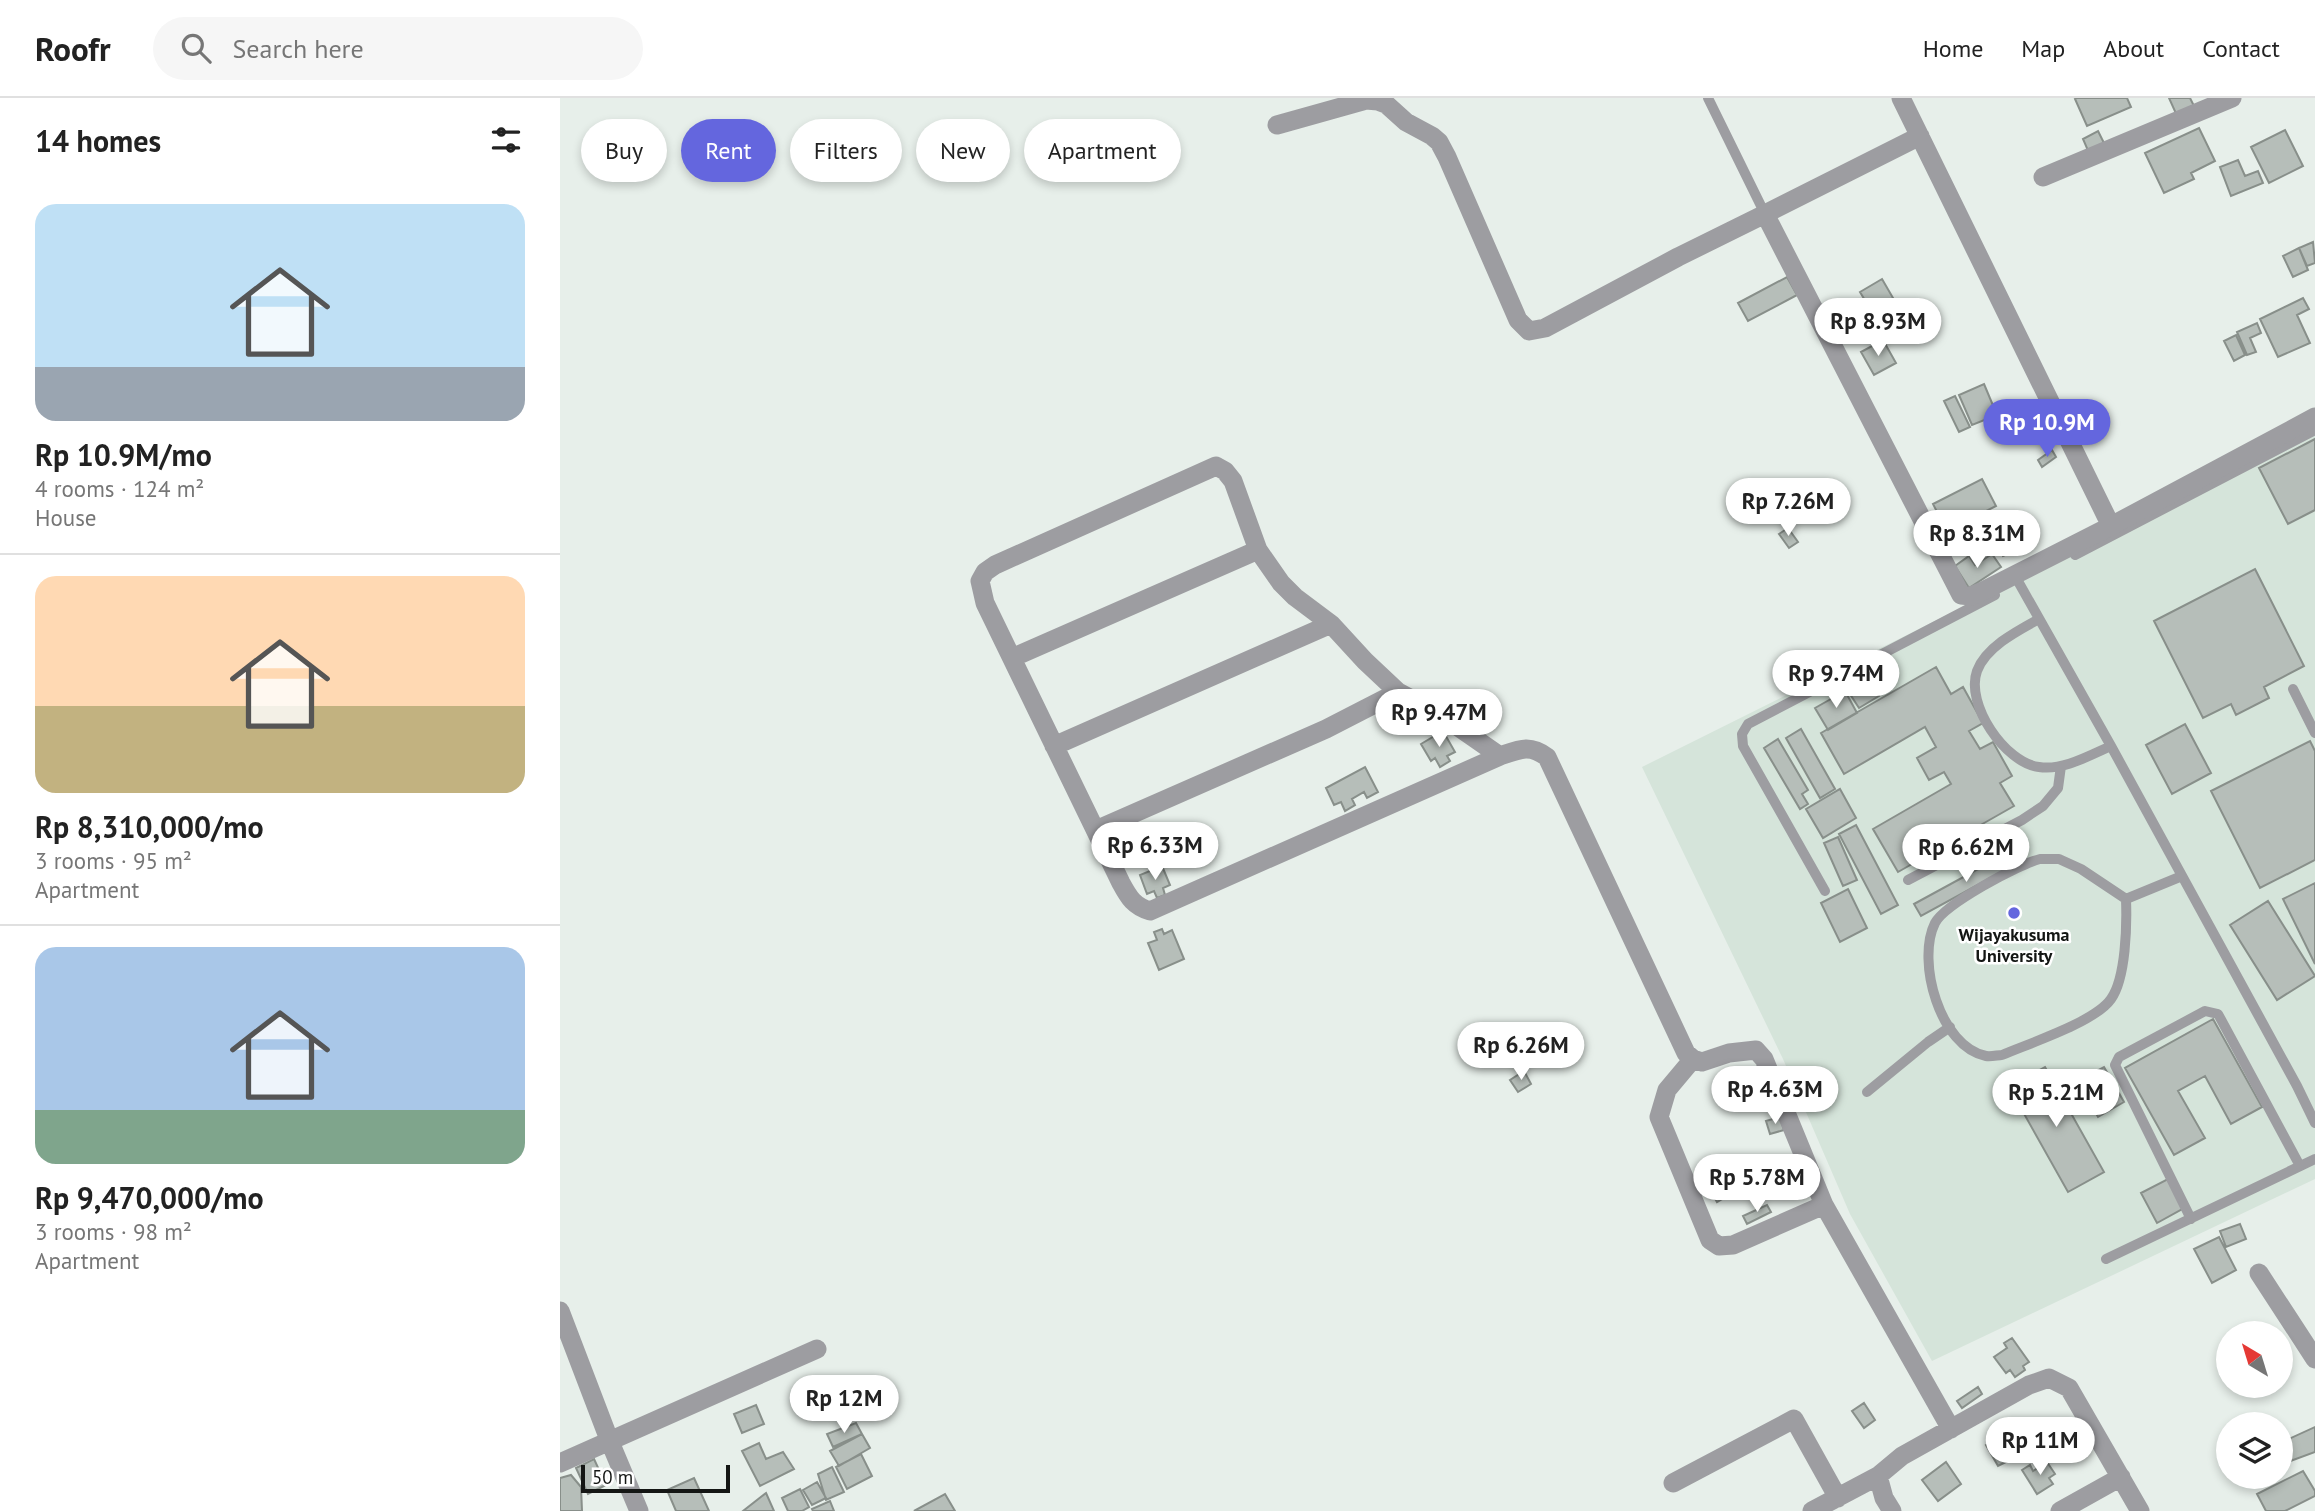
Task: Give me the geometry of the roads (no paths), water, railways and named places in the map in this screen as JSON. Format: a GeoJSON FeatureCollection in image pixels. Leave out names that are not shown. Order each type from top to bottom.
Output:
{"type":"FeatureCollection","features":[{"type":"Feature","properties":{"kind":"street"},"geometry":{"type":"LineString","coordinates":[[1901,98],[2110,526]]}},
{"type":"Feature","properties":{"kind":"street"},"geometry":{"type":"LineString","coordinates":[[2043,177],[2232,98]]}},
{"type":"Feature","properties":{"kind":"street"},"geometry":{"type":"LineString","coordinates":[[1277,125],[1366,100],[1386,104],[1406,122],[1432,136],[1439,142],[1447,157],[1518,320],[1529,331],[1545,328],[1678,257],[1920,136]]}},
{"type":"Feature","properties":{"kind":"street"},"geometry":{"type":"LineString","coordinates":[[1765,214],[1961,595],[1971,597],[2315,417]]}},
{"type":"Feature","properties":{"kind":"street"},"geometry":{"type":"LineString","coordinates":[[1500,756],[1441,715],[1398,692],[1331,624],[1281,583],[1258,550],[1233,481],[1225,471],[1216,466],[995,565],[985,572],[980,581],[985,603],[1128,897],[1137,907],[1150,911],[1519,749],[1537,750],[1548,757],[1686,1053],[1702,1062],[1729,1053],[1756,1050],[1764,1059],[1824,1205],[1951,1429]]}},
{"type":"Feature","properties":{"kind":"street"},"geometry":{"type":"LineString","coordinates":[[1012,658],[1258,550]]}},
{"type":"Feature","properties":{"kind":"street"},"geometry":{"type":"LineString","coordinates":[[1054,746],[1331,624]]}},
{"type":"Feature","properties":{"kind":"street"},"geometry":{"type":"LineString","coordinates":[[1096,830],[1326,729],[1398,692]]}},
{"type":"Feature","properties":{"kind":"street"},"geometry":{"type":"LineString","coordinates":[[1693,1059],[1667,1090],[1659,1117],[1710,1240],[1719,1246],[1733,1245],[1824,1205]]}},
{"type":"Feature","properties":{"kind":"street"},"geometry":{"type":"LineString","coordinates":[[2259,1273],[2315,1359]]}},
{"type":"Feature","properties":{"kind":"street"},"geometry":{"type":"LineString","coordinates":[[560,1311],[639,1511]]}},
{"type":"Feature","properties":{"kind":"street"},"geometry":{"type":"LineString","coordinates":[[560,1463],[817,1349]]}},
{"type":"Feature","properties":{"kind":"street"},"geometry":{"type":"LineString","coordinates":[[1812,1511],[1878,1476],[1902,1456],[2029,1385],[2049,1378],[2069,1388],[2140,1511]]}},
{"type":"Feature","properties":{"kind":"street"},"geometry":{"type":"LineString","coordinates":[[1673,1483],[1794,1419],[1838,1497]]}},
{"type":"Feature","properties":{"kind":"street"},"geometry":{"type":"LineString","coordinates":[[1878,1476],[1884,1498],[1892,1511]]}},
{"type":"Feature","properties":{"kind":"street"},"geometry":{"type":"LineString","coordinates":[[2060,1511],[2121,1477]]}},
{"type":"Feature","properties":{"kind":"lane"},"geometry":{"type":"LineString","coordinates":[[1708,98],[1765,214]]}},
{"type":"Feature","properties":{"kind":"lane"},"geometry":{"type":"LineString","coordinates":[[1825,891],[1743,746],[1742,734],[1748,724],[2315,430]]}},
{"type":"Feature","properties":{"kind":"lane"},"geometry":{"type":"LineString","coordinates":[[2019,583],[2111,746],[2315,1123]]}},
{"type":"Feature","properties":{"kind":"lane"},"geometry":{"type":"LineString","coordinates":[[2039,619],[2020,629],[1986,656],[1977,671],[1974,690],[1993,734],[2004,748],[2037,767],[2062,766],[2111,746]]}},
{"type":"Feature","properties":{"kind":"lane"},"geometry":{"type":"LineString","coordinates":[[2293,689],[2315,733]]}},
{"type":"Feature","properties":{"kind":"lane"},"geometry":{"type":"LineString","coordinates":[[1908,880],[2022,820],[2043,806],[2058,788],[2062,766]]}},
{"type":"Feature","properties":{"kind":"lane"},"geometry":{"type":"LineString","coordinates":[[2040,859],[2059,859],[2081,869],[2126,899],[2123,961],[2117,989],[2098,1014],[2002,1055],[1986,1056],[1964,1045],[1950,1027],[1930,985],[1929,941],[1936,920],[1965,897],[2026,862],[2040,859]]}},
{"type":"Feature","properties":{"kind":"lane"},"geometry":{"type":"LineString","coordinates":[[2126,899],[2182,876]]}},
{"type":"Feature","properties":{"kind":"lane"},"geometry":{"type":"LineString","coordinates":[[2191,1219],[2115,1065],[2119,1057],[2205,1011],[2218,1014],[2300,1166]]}},
{"type":"Feature","properties":{"kind":"lane"},"geometry":{"type":"LineString","coordinates":[[1867,1092],[1950,1027]]}},
{"type":"Feature","properties":{"kind":"lane"},"geometry":{"type":"LineString","coordinates":[[2106,1259],[2315,1159]]}},
{"type":"Feature","properties":{"kind":"place","name":"Wijayakusuma University"},"geometry":{"type":"Point","coordinates":[2014,913]}}]}
